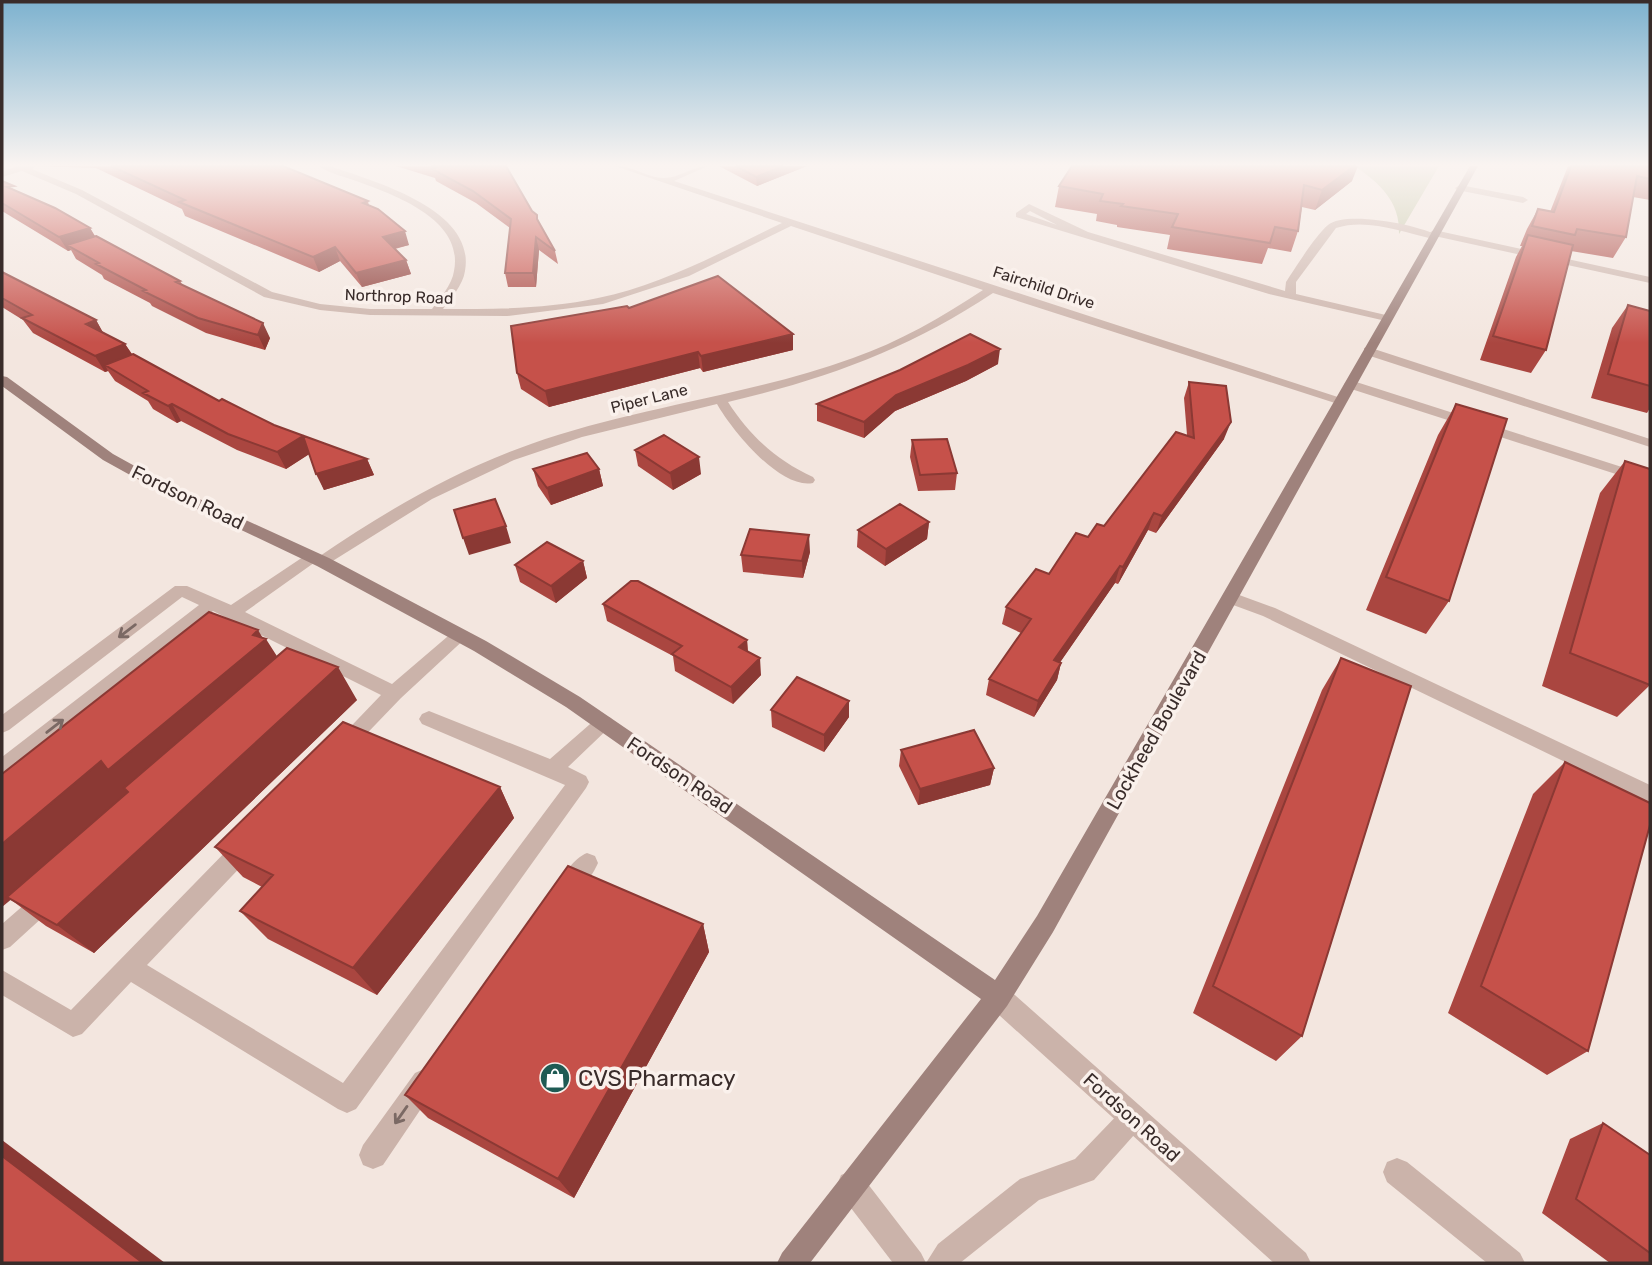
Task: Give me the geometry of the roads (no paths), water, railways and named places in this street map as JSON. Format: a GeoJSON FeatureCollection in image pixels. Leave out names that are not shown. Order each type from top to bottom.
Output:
{"type":"FeatureCollection","features":[{"type":"Feature","properties":{"kind":"street","name":"Northrop Road"},"geometry":{"type":"LineString","coordinates":[[140,225],[268,295],[338,310],[436,313],[539,311],[625,296],[685,274],[785,225]]}},
{"type":"Feature","properties":{"kind":"street"},"geometry":{"type":"LineString","coordinates":[[436,313],[460,270],[462,257],[455,234],[446,225]]}},
{"type":"Feature","properties":{"kind":"street","name":"Fairchild Drive"},"geometry":{"type":"LineString","coordinates":[[800,225],[992,289],[1650,481]]}},
{"type":"Feature","properties":{"kind":"street"},"geometry":{"type":"LineString","coordinates":[[1047,225],[1273,292],[1386,318]]}},
{"type":"Feature","properties":{"kind":"street"},"geometry":{"type":"LineString","coordinates":[[1065,225],[1084,234]]}},
{"type":"Feature","properties":{"kind":"street"},"geometry":{"type":"LineString","coordinates":[[1290,294],[1291,282],[1335,225]]}},
{"type":"Feature","properties":{"kind":"street"},"geometry":{"type":"LineString","coordinates":[[1389,225],[1650,280]]}},
{"type":"Feature","properties":{"kind":"street","name":"Lockheed Boulevard"},"geometry":{"type":"LineString","coordinates":[[792,1263],[998,997],[1045,924],[1439,225]]}},
{"type":"Feature","properties":{"kind":"street","name":"Piper Lane"},"geometry":{"type":"LineString","coordinates":[[223,636],[238,616],[317,559],[416,500],[498,461],[580,433],[824,372],[880,352],[946,320],[992,289]]}},
{"type":"Feature","properties":{"kind":"street"},"geometry":{"type":"LineString","coordinates":[[1368,351],[1650,443]]}},
{"type":"Feature","properties":{"kind":"street","name":"Fordson Road"},"geometry":{"type":"LineString","coordinates":[[2,380],[108,457],[164,488],[317,559],[460,635],[604,723],[998,997],[1296,1263]]}},
{"type":"Feature","properties":{"kind":"street"},"geometry":{"type":"LineString","coordinates":[[720,399],[754,447],[789,473],[808,480]]}},
{"type":"Feature","properties":{"kind":"street"},"geometry":{"type":"LineString","coordinates":[[2,725],[181,590],[394,692]]}},
{"type":"Feature","properties":{"kind":"street"},"geometry":{"type":"LineString","coordinates":[[1231,598],[1269,612],[1650,794]]}},
{"type":"Feature","properties":{"kind":"street"},"geometry":{"type":"LineString","coordinates":[[2,768],[211,604]]}},
{"type":"Feature","properties":{"kind":"street"},"geometry":{"type":"LineString","coordinates":[[328,761],[394,692],[460,635]]}},
{"type":"Feature","properties":{"kind":"street"},"geometry":{"type":"LineString","coordinates":[[299,674],[320,656]]}},
{"type":"Feature","properties":{"kind":"street"},"geometry":{"type":"LineString","coordinates":[[129,967],[347,1100],[579,782],[429,719]]}},
{"type":"Feature","properties":{"kind":"street"},"geometry":{"type":"LineString","coordinates":[[553,769],[604,723]]}},
{"type":"Feature","properties":{"kind":"street"},"geometry":{"type":"LineString","coordinates":[[2,982],[73,1025],[261,830]]}},
{"type":"Feature","properties":{"kind":"street"},"geometry":{"type":"LineString","coordinates":[[555,905],[587,863]]}},
{"type":"Feature","properties":{"kind":"street"},"geometry":{"type":"LineString","coordinates":[[2,939],[63,884]]}},
{"type":"Feature","properties":{"kind":"street"},"geometry":{"type":"LineString","coordinates":[[373,1155],[435,1065]]}},
{"type":"Feature","properties":{"kind":"street"},"geometry":{"type":"LineString","coordinates":[[941,1263],[948,1254],[1030,1189],[1084,1170],[1133,1117]]}},
{"type":"Feature","properties":{"kind":"street"},"geometry":{"type":"LineString","coordinates":[[1397,1172],[1510,1263]]}},
{"type":"Feature","properties":{"kind":"street"},"geometry":{"type":"LineString","coordinates":[[851,1185],[911,1263]]}},
{"type":"Feature","properties":{"kind":"place","name":"CVS Pharmacy"},"geometry":{"type":"Point","coordinates":[555,1078]}}]}
